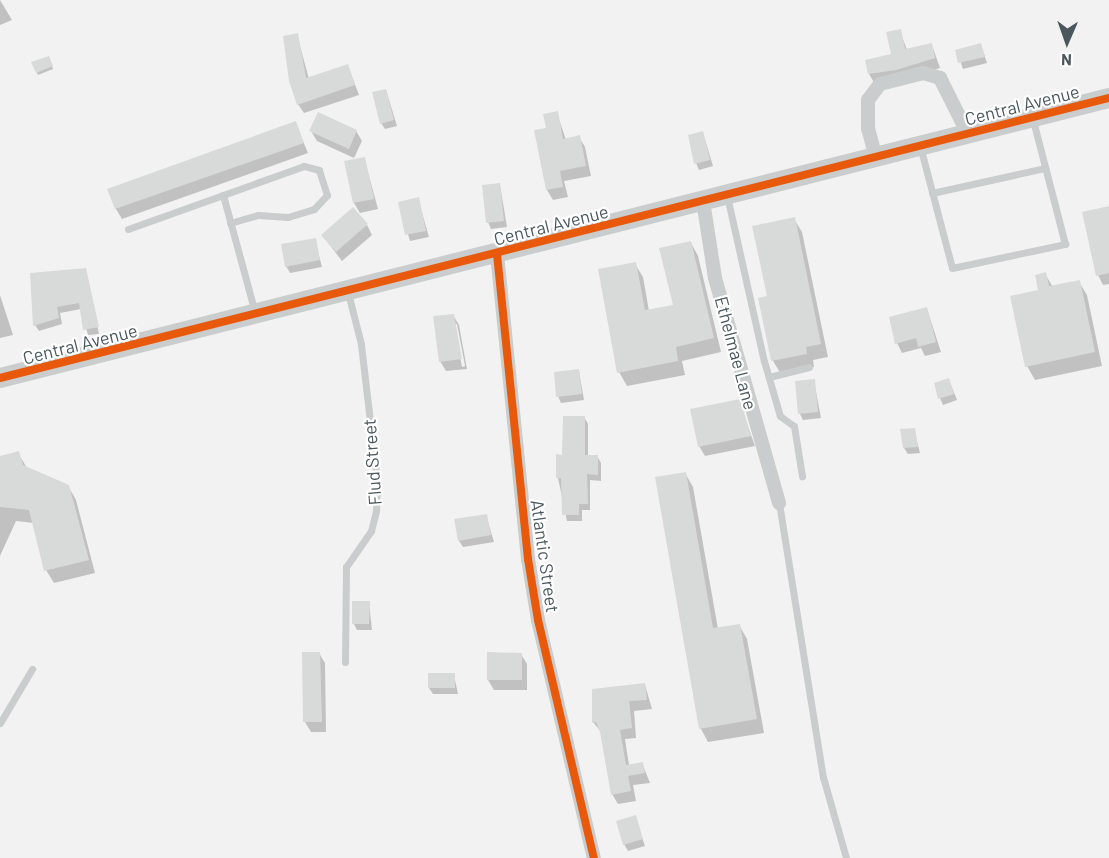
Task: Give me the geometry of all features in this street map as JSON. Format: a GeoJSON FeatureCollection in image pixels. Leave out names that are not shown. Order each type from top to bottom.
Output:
{"type":"FeatureCollection","features":[{"type":"Feature","properties":{"kind":"street"},"geometry":{"type":"LineString","coordinates":[[876,158],[868,129],[868,100],[880,84],[922,73],[940,78],[968,134]]}},
{"type":"Feature","properties":{"kind":"street","name":"Central Avenue"},"geometry":{"type":"LineString","coordinates":[[0,378],[1109,98]]}},
{"type":"Feature","properties":{"kind":"street","name":"Ethelmae Lane"},"geometry":{"type":"LineString","coordinates":[[703,201],[715,278],[779,502]]}},
{"type":"Feature","properties":{"kind":"street","name":"Atlantic Street"},"geometry":{"type":"LineString","coordinates":[[497,254],[536,610],[594,858]]}},
{"type":"Feature","properties":{"kind":"lane"},"geometry":{"type":"LineString","coordinates":[[920,146],[952,268],[1065,244],[1032,117]]}},
{"type":"Feature","properties":{"kind":"lane"},"geometry":{"type":"LineString","coordinates":[[128,229],[304,166],[320,170],[327,195],[314,209],[288,218],[258,215],[230,223]]}},
{"type":"Feature","properties":{"kind":"lane"},"geometry":{"type":"LineString","coordinates":[[933,193],[1045,168]]}},
{"type":"Feature","properties":{"kind":"lane"},"geometry":{"type":"LineString","coordinates":[[223,195],[255,315]]}},
{"type":"Feature","properties":{"kind":"lane"},"geometry":{"type":"LineString","coordinates":[[727,196],[769,377],[780,416],[794,426],[802,476]]}},
{"type":"Feature","properties":{"kind":"lane","name":"Flud Street"},"geometry":{"type":"LineString","coordinates":[[345,662],[346,567],[371,531],[376,511],[377,481],[361,344],[348,291]]}},
{"type":"Feature","properties":{"kind":"lane"},"geometry":{"type":"LineString","coordinates":[[769,377],[809,367]]}},
{"type":"Feature","properties":{"kind":"lane"},"geometry":{"type":"LineString","coordinates":[[779,502],[823,777],[846,858]]}},
{"type":"Feature","properties":{"kind":"lane"},"geometry":{"type":"LineString","coordinates":[[0,723],[32,669]]}},
{"type":"Feature","properties":{"kind":"building"},"geometry":{"type":"Polygon","coordinates":[[[901,29],[905,49],[932,43],[935,58],[896,70],[868,74],[865,60],[891,54],[886,32],[901,29]]]}},
{"type":"Feature","properties":{"kind":"building"},"geometry":{"type":"Polygon","coordinates":[[[298,33],[306,78],[348,64],[355,85],[297,105],[289,81],[283,36],[298,33]]]}},
{"type":"Feature","properties":{"kind":"building"},"geometry":{"type":"Polygon","coordinates":[[[981,43],[985,57],[958,63],[955,50],[981,43]]]}},
{"type":"Feature","properties":{"kind":"building"},"geometry":{"type":"Polygon","coordinates":[[[49,56],[53,66],[36,73],[31,62],[49,56]]]}},
{"type":"Feature","properties":{"kind":"building"},"geometry":{"type":"Polygon","coordinates":[[[386,89],[394,120],[380,124],[372,92],[386,89]]]}},
{"type":"Feature","properties":{"kind":"building"},"geometry":{"type":"Polygon","coordinates":[[[558,111],[563,139],[580,135],[586,166],[560,171],[563,187],[546,190],[534,130],[546,128],[543,114],[558,111]]]}},
{"type":"Feature","properties":{"kind":"building"},"geometry":{"type":"Polygon","coordinates":[[[318,112],[357,130],[349,149],[309,131],[318,112]]]}},
{"type":"Feature","properties":{"kind":"building"},"geometry":{"type":"Polygon","coordinates":[[[296,121],[304,143],[115,209],[107,189],[296,121]]]}},
{"type":"Feature","properties":{"kind":"building"},"geometry":{"type":"Polygon","coordinates":[[[703,131],[710,160],[694,164],[688,135],[703,131]]]}},
{"type":"Feature","properties":{"kind":"building"},"geometry":{"type":"Polygon","coordinates":[[[365,157],[374,199],[353,203],[344,161],[365,157]]]}},
{"type":"Feature","properties":{"kind":"building"},"geometry":{"type":"Polygon","coordinates":[[[500,183],[504,221],[486,223],[482,185],[500,183]]]}},
{"type":"Feature","properties":{"kind":"building"},"geometry":{"type":"Polygon","coordinates":[[[419,197],[426,231],[405,235],[398,202],[419,197]]]}},
{"type":"Feature","properties":{"kind":"building"},"geometry":{"type":"Polygon","coordinates":[[[1109,206],[1109,273],[1096,276],[1082,212],[1109,206]]]}},
{"type":"Feature","properties":{"kind":"building"},"geometry":{"type":"Polygon","coordinates":[[[353,207],[368,224],[336,252],[321,235],[353,207]]]}},
{"type":"Feature","properties":{"kind":"building"},"geometry":{"type":"Polygon","coordinates":[[[795,217],[821,344],[806,347],[807,354],[771,361],[758,298],[767,296],[752,226],[795,217]]]}},
{"type":"Feature","properties":{"kind":"building"},"geometry":{"type":"Polygon","coordinates":[[[316,238],[320,260],[285,267],[281,244],[316,238]]]}},
{"type":"Feature","properties":{"kind":"building"},"geometry":{"type":"Polygon","coordinates":[[[691,241],[714,338],[676,347],[678,361],[617,373],[598,269],[636,262],[645,310],[673,305],[659,248],[691,241]]]}},
{"type":"Feature","properties":{"kind":"building"},"geometry":{"type":"Polygon","coordinates":[[[86,268],[99,327],[83,330],[79,303],[57,307],[59,318],[33,326],[30,273],[86,268]]]}},
{"type":"Feature","properties":{"kind":"building"},"geometry":{"type":"Polygon","coordinates":[[[1046,272],[1049,286],[1080,280],[1095,352],[1025,367],[1010,296],[1038,290],[1035,275],[1046,272]]]}},
{"type":"Feature","properties":{"kind":"building"},"geometry":{"type":"Polygon","coordinates":[[[927,307],[936,342],[918,347],[916,338],[895,344],[889,317],[927,307]]]}},
{"type":"Feature","properties":{"kind":"building"},"geometry":{"type":"Polygon","coordinates":[[[454,314],[462,359],[439,362],[433,316],[454,314]]]}},
{"type":"Feature","properties":{"kind":"building"},"geometry":{"type":"Polygon","coordinates":[[[579,369],[582,394],[556,397],[554,372],[579,369]]]}},
{"type":"Feature","properties":{"kind":"building"},"geometry":{"type":"Polygon","coordinates":[[[949,378],[954,394],[938,399],[934,383],[949,378]]]}},
{"type":"Feature","properties":{"kind":"building"},"geometry":{"type":"Polygon","coordinates":[[[815,379],[818,412],[798,414],[795,381],[815,379]]]}},
{"type":"Feature","properties":{"kind":"building"},"geometry":{"type":"Polygon","coordinates":[[[740,399],[751,436],[698,447],[690,409],[740,399]]]}},
{"type":"Feature","properties":{"kind":"building"},"geometry":{"type":"Polygon","coordinates":[[[563,416],[585,416],[585,455],[598,455],[598,475],[587,474],[588,504],[579,504],[579,515],[562,515],[561,478],[556,478],[556,454],[562,455],[563,416]]]}},
{"type":"Feature","properties":{"kind":"building"},"geometry":{"type":"Polygon","coordinates":[[[915,428],[918,447],[903,448],[900,429],[915,428]]]}},
{"type":"Feature","properties":{"kind":"building"},"geometry":{"type":"Polygon","coordinates":[[[19,451],[23,465],[69,485],[89,560],[44,571],[29,510],[0,507],[0,456],[19,451]]]}},
{"type":"Feature","properties":{"kind":"building"},"geometry":{"type":"Polygon","coordinates":[[[686,472],[713,628],[740,624],[757,719],[699,729],[655,477],[686,472]]]}},
{"type":"Feature","properties":{"kind":"building"},"geometry":{"type":"Polygon","coordinates":[[[487,514],[491,535],[458,541],[454,519],[487,514]]]}},
{"type":"Feature","properties":{"kind":"building"},"geometry":{"type":"Polygon","coordinates":[[[352,601],[370,601],[369,624],[352,624],[352,601]]]}},
{"type":"Feature","properties":{"kind":"building"},"geometry":{"type":"Polygon","coordinates":[[[302,652],[320,652],[322,722],[303,722],[302,652]]]}},
{"type":"Feature","properties":{"kind":"building"},"geometry":{"type":"Polygon","coordinates":[[[487,652],[522,653],[522,680],[487,680],[487,652]]]}},
{"type":"Feature","properties":{"kind":"building"},"geometry":{"type":"Polygon","coordinates":[[[428,673],[455,673],[455,688],[428,688],[428,673]]]}},
{"type":"Feature","properties":{"kind":"building"},"geometry":{"type":"Polygon","coordinates":[[[645,683],[647,700],[629,701],[632,728],[620,730],[626,765],[643,762],[645,773],[628,776],[631,791],[611,795],[600,732],[596,722],[592,723],[592,689],[645,683]]]}},
{"type":"Feature","properties":{"kind":"building"},"geometry":{"type":"Polygon","coordinates":[[[636,815],[643,839],[623,845],[616,821],[636,815]]]}},
{"type":"Feature","properties":{"kind":"cycle path"},"geometry":{"type":"LineString","coordinates":[[0,378],[1109,98]]}},
{"type":"Feature","properties":{"kind":"cycle path"},"geometry":{"type":"LineString","coordinates":[[497,254],[528,559],[538,620],[594,858]]}}]}
